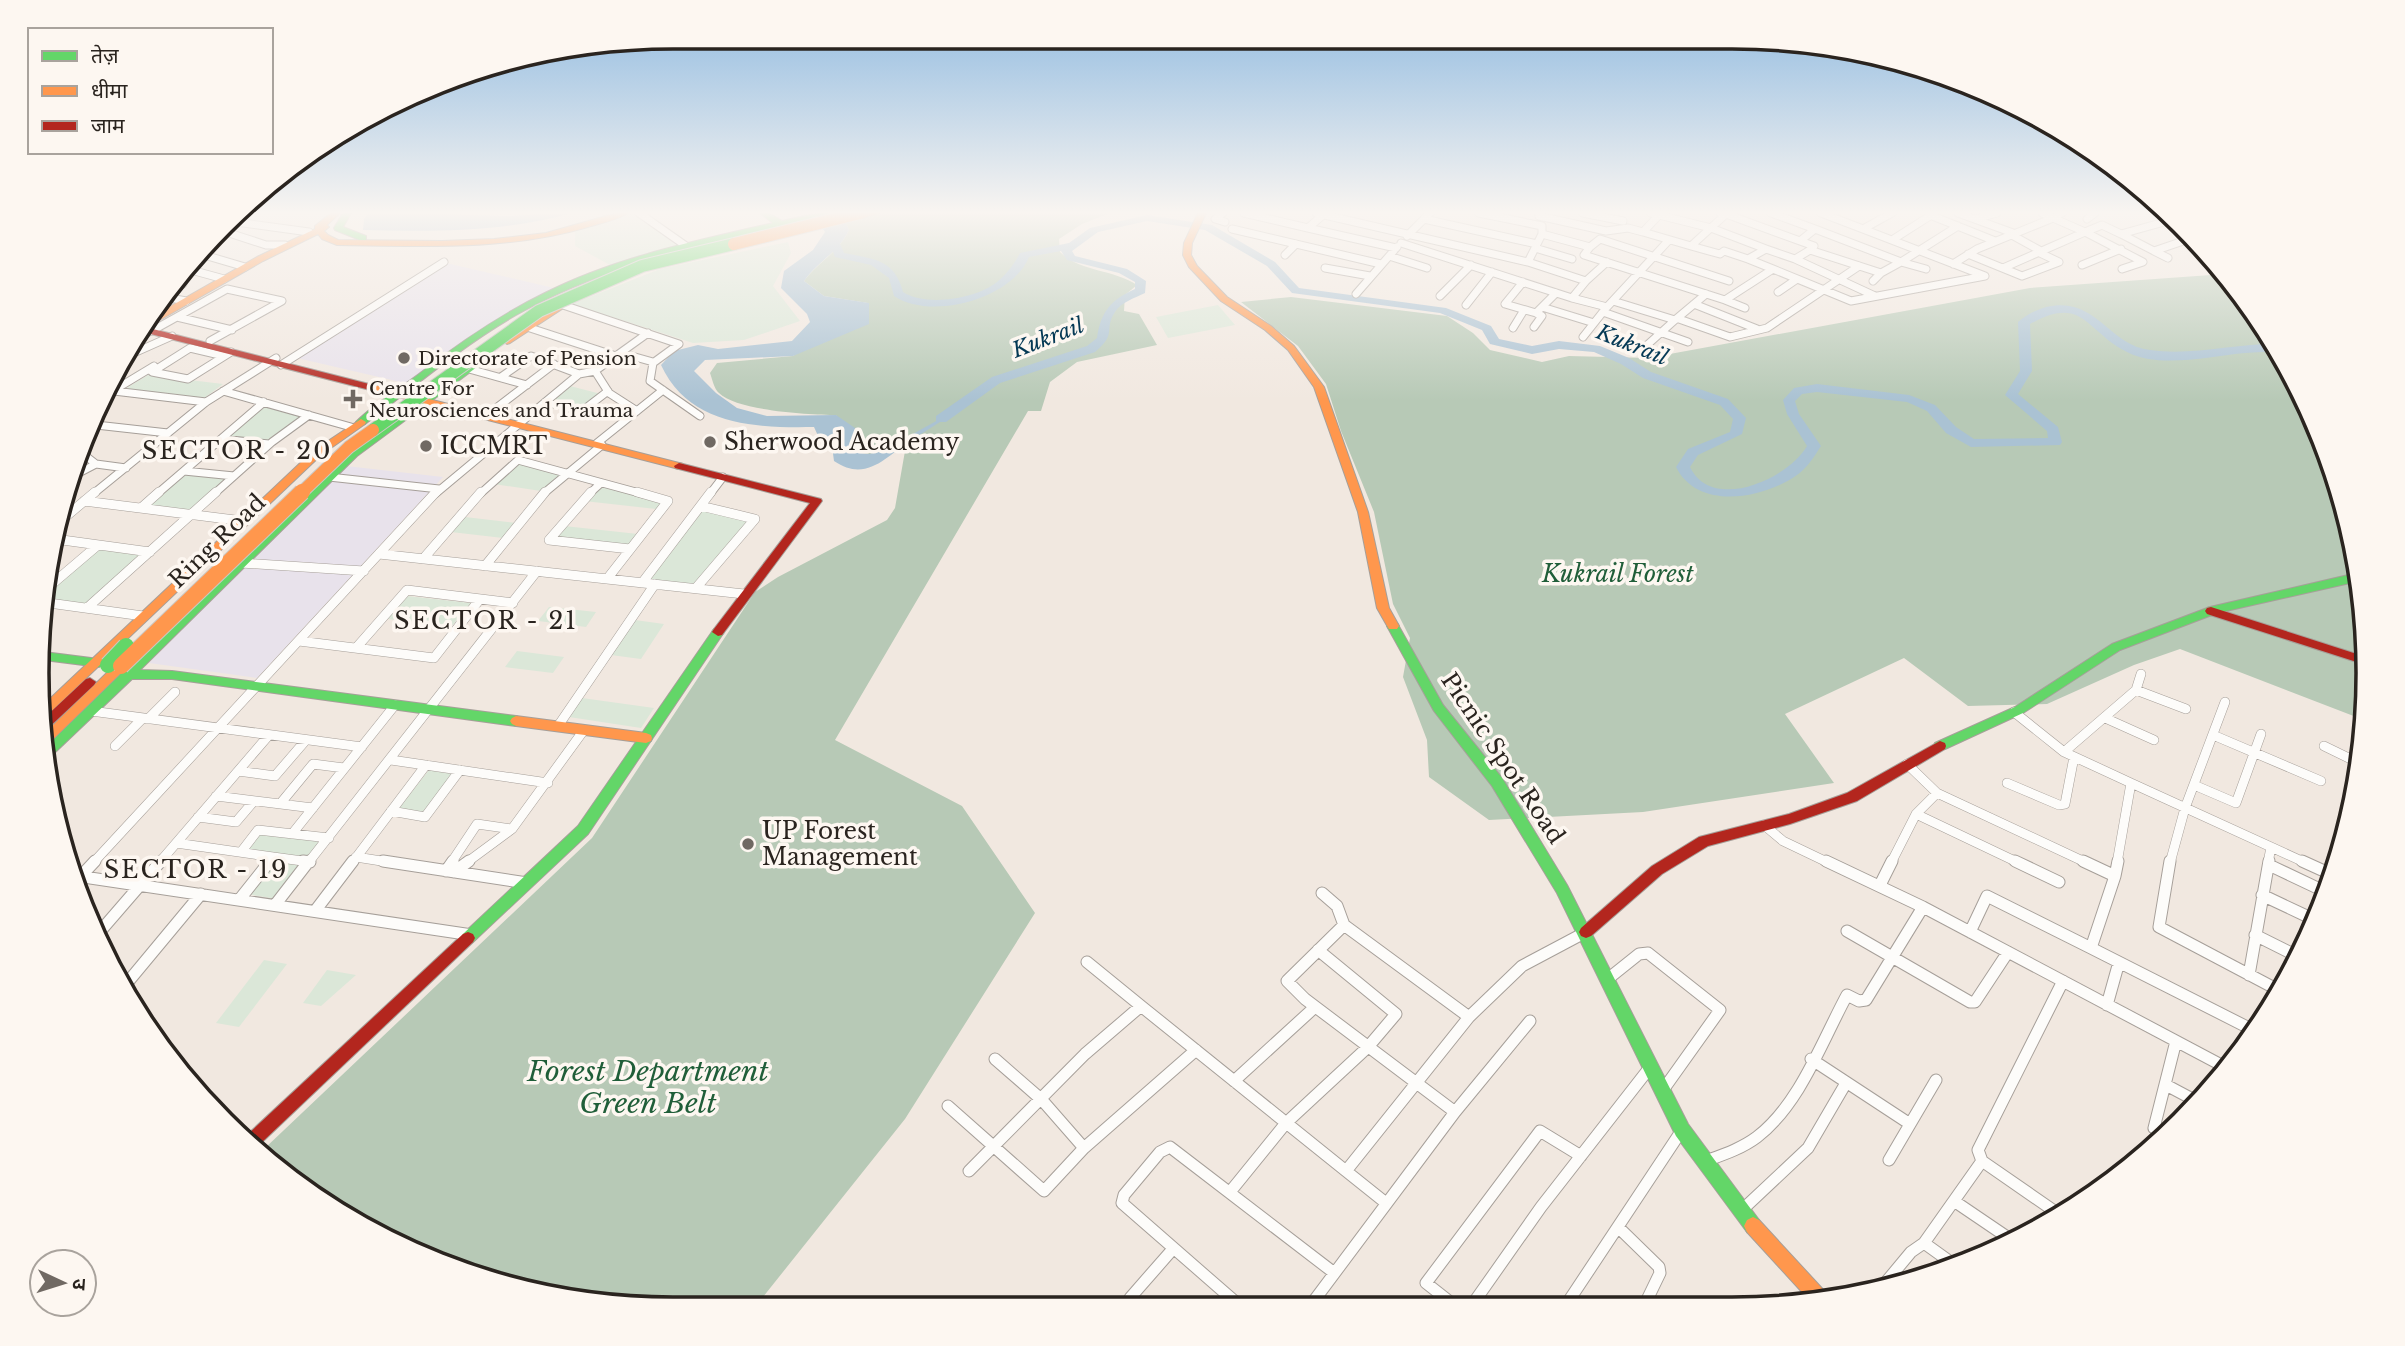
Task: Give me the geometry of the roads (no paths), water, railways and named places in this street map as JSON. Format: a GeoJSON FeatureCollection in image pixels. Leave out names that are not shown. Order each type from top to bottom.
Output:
{"type":"FeatureCollection","features":[{"type":"Feature","properties":{"kind":"main road"},"geometry":{"type":"LineString","coordinates":[[159,319],[230,276]]}},
{"type":"Feature","properties":{"kind":"main road"},"geometry":{"type":"LineString","coordinates":[[50,709],[114,669],[241,563],[410,395],[538,299],[591,276]]}},
{"type":"Feature","properties":{"kind":"main road","name":"Ring Road"},"geometry":{"type":"LineString","coordinates":[[52,734],[322,457],[501,328],[535,307],[603,276]]}},
{"type":"Feature","properties":{"kind":"main road"},"geometry":{"type":"LineString","coordinates":[[53,748],[91,711],[143,616],[243,521],[351,427],[410,395],[469,369],[563,305],[629,276]]}},
{"type":"Feature","properties":{"kind":"main road","name":"Picnic Spot Road"},"geometry":{"type":"LineString","coordinates":[[1202,276],[1224,299],[1268,328],[1291,348],[1320,387],[1363,512],[1383,608],[1438,708],[1497,782],[1586,932],[1682,1130],[1703,1162],[1787,1266],[1813,1292]]}},
{"type":"Feature","properties":{"kind":"main road"},"geometry":{"type":"LineString","coordinates":[[151,330],[210,341],[817,501],[744,594],[583,831],[256,1137]]}},
{"type":"Feature","properties":{"kind":"main road"},"geometry":{"type":"LineString","coordinates":[[151,331],[227,354],[279,361]]}},
{"type":"Feature","properties":{"kind":"main road"},"geometry":{"type":"LineString","coordinates":[[1586,932],[1657,870],[1704,841],[1852,797],[1940,746],[2014,712],[2116,647],[2211,611],[2349,579]]}},
{"type":"Feature","properties":{"kind":"main road"},"geometry":{"type":"LineString","coordinates":[[2211,611],[2356,658]]}},
{"type":"Feature","properties":{"kind":"main road"},"geometry":{"type":"LineString","coordinates":[[49,657],[114,669]]}},
{"type":"Feature","properties":{"kind":"main road"},"geometry":{"type":"LineString","coordinates":[[49,664],[114,669],[646,738]]}},
{"type":"Feature","properties":{"kind":"main road","name":"Ring Road"},"geometry":{"type":"LineString","coordinates":[[51,721],[114,669]]}},
{"type":"Feature","properties":{"kind":"street"},"geometry":{"type":"LineString","coordinates":[[212,276],[224,279]]}},
{"type":"Feature","properties":{"kind":"street"},"geometry":{"type":"LineString","coordinates":[[69,513],[206,402],[421,276]]}},
{"type":"Feature","properties":{"kind":"street"},"geometry":{"type":"LineString","coordinates":[[1356,294],[1370,276]]}},
{"type":"Feature","properties":{"kind":"street"},"geometry":{"type":"LineString","coordinates":[[1440,296],[1460,276]]}},
{"type":"Feature","properties":{"kind":"street"},"geometry":{"type":"LineString","coordinates":[[1466,305],[1489,276]]}},
{"type":"Feature","properties":{"kind":"street"},"geometry":{"type":"LineString","coordinates":[[1504,276],[1608,307],[1677,319],[1726,337],[1767,328],[1846,276]]}},
{"type":"Feature","properties":{"kind":"street"},"geometry":{"type":"LineString","coordinates":[[1571,276],[1586,281]]}},
{"type":"Feature","properties":{"kind":"street"},"geometry":{"type":"LineString","coordinates":[[1572,298],[1592,276]]}},
{"type":"Feature","properties":{"kind":"street"},"geometry":{"type":"LineString","coordinates":[[1583,337],[1634,276]]}},
{"type":"Feature","properties":{"kind":"street"},"geometry":{"type":"LineString","coordinates":[[1653,276],[1745,308]]}},
{"type":"Feature","properties":{"kind":"street"},"geometry":{"type":"LineString","coordinates":[[1714,276],[1729,281]]}},
{"type":"Feature","properties":{"kind":"street"},"geometry":{"type":"LineString","coordinates":[[1725,300],[1764,276]]}},
{"type":"Feature","properties":{"kind":"street"},"geometry":{"type":"LineString","coordinates":[[1789,276],[1851,301],[1985,276]]}},
{"type":"Feature","properties":{"kind":"street"},"geometry":{"type":"LineString","coordinates":[[1831,276],[1875,296]]}},
{"type":"Feature","properties":{"kind":"street"},"geometry":{"type":"LineString","coordinates":[[1873,281],[1878,276]]}},
{"type":"Feature","properties":{"kind":"street"},"geometry":{"type":"LineString","coordinates":[[1778,292],[1797,279]]}},
{"type":"Feature","properties":{"kind":"street"},"geometry":{"type":"LineString","coordinates":[[1523,282],[1505,304],[1542,316],[1534,327]]}},
{"type":"Feature","properties":{"kind":"street"},"geometry":{"type":"LineString","coordinates":[[155,325],[177,317],[227,289],[282,301],[210,341]]}},
{"type":"Feature","properties":{"kind":"street"},"geometry":{"type":"LineString","coordinates":[[1536,313],[1556,293]]}},
{"type":"Feature","properties":{"kind":"street"},"geometry":{"type":"LineString","coordinates":[[1646,346],[1706,293]]}},
{"type":"Feature","properties":{"kind":"street"},"geometry":{"type":"LineString","coordinates":[[174,299],[186,301]]}},
{"type":"Feature","properties":{"kind":"street"},"geometry":{"type":"LineString","coordinates":[[1694,304],[1757,329]]}},
{"type":"Feature","properties":{"kind":"street"},"geometry":{"type":"LineString","coordinates":[[563,305],[679,344],[653,362],[647,371],[650,381],[700,416]]}},
{"type":"Feature","properties":{"kind":"street"},"geometry":{"type":"LineString","coordinates":[[1542,307],[1594,323]]}},
{"type":"Feature","properties":{"kind":"street"},"geometry":{"type":"LineString","coordinates":[[1608,307],[1688,342]]}},
{"type":"Feature","properties":{"kind":"street"},"geometry":{"type":"LineString","coordinates":[[1513,328],[1524,310]]}},
{"type":"Feature","properties":{"kind":"street"},"geometry":{"type":"LineString","coordinates":[[177,317],[232,330]]}},
{"type":"Feature","properties":{"kind":"street"},"geometry":{"type":"LineString","coordinates":[[527,327],[653,362]]}},
{"type":"Feature","properties":{"kind":"street"},"geometry":{"type":"LineString","coordinates":[[81,872],[439,489],[579,374],[595,371],[648,333]]}},
{"type":"Feature","properties":{"kind":"street"},"geometry":{"type":"LineString","coordinates":[[139,351],[172,337]]}},
{"type":"Feature","properties":{"kind":"street"},"geometry":{"type":"LineString","coordinates":[[118,388],[191,341]]}},
{"type":"Feature","properties":{"kind":"street"},"geometry":{"type":"LineString","coordinates":[[190,348],[227,354],[188,379],[152,372],[190,348]]}},
{"type":"Feature","properties":{"kind":"street"},"geometry":{"type":"LineString","coordinates":[[500,377],[531,356],[579,374]]}},
{"type":"Feature","properties":{"kind":"street"},"geometry":{"type":"LineString","coordinates":[[487,415],[554,364]]}},
{"type":"Feature","properties":{"kind":"street"},"geometry":{"type":"LineString","coordinates":[[469,369],[527,384]]}},
{"type":"Feature","properties":{"kind":"street"},"geometry":{"type":"LineString","coordinates":[[595,371],[608,391],[637,411]]}},
{"type":"Feature","properties":{"kind":"street"},"geometry":{"type":"LineString","coordinates":[[485,566],[542,495],[663,390]]}},
{"type":"Feature","properties":{"kind":"street"},"geometry":{"type":"LineString","coordinates":[[223,391],[351,427]]}},
{"type":"Feature","properties":{"kind":"street"},"geometry":{"type":"LineString","coordinates":[[545,402],[582,411],[608,391]]}},
{"type":"Feature","properties":{"kind":"street"},"geometry":{"type":"LineString","coordinates":[[116,392],[206,402]]}},
{"type":"Feature","properties":{"kind":"street"},"geometry":{"type":"LineString","coordinates":[[141,508],[264,402]]}},
{"type":"Feature","properties":{"kind":"street"},"geometry":{"type":"LineString","coordinates":[[87,608],[269,444],[309,415]]}},
{"type":"Feature","properties":{"kind":"street"},"geometry":{"type":"LineString","coordinates":[[100,425],[168,433]]}},
{"type":"Feature","properties":{"kind":"street"},"geometry":{"type":"LineString","coordinates":[[221,439],[269,444]]}},
{"type":"Feature","properties":{"kind":"street"},"geometry":{"type":"LineString","coordinates":[[87,457],[96,464],[126,468]]}},
{"type":"Feature","properties":{"kind":"street"},"geometry":{"type":"LineString","coordinates":[[423,559],[488,485],[518,460],[668,501],[607,579]]}},
{"type":"Feature","properties":{"kind":"street"},"geometry":{"type":"LineString","coordinates":[[82,471],[96,464]]}},
{"type":"Feature","properties":{"kind":"street"},"geometry":{"type":"LineString","coordinates":[[184,471],[234,476]]}},
{"type":"Feature","properties":{"kind":"street"},"geometry":{"type":"LineString","coordinates":[[329,477],[439,489]]}},
{"type":"Feature","properties":{"kind":"street"},"geometry":{"type":"LineString","coordinates":[[642,583],[723,477]]}},
{"type":"Feature","properties":{"kind":"street"},"geometry":{"type":"LineString","coordinates":[[601,483],[579,502],[549,540],[630,550]]}},
{"type":"Feature","properties":{"kind":"street"},"geometry":{"type":"LineString","coordinates":[[84,501],[243,521]]}},
{"type":"Feature","properties":{"kind":"street"},"geometry":{"type":"LineString","coordinates":[[696,588],[755,519],[701,506]]}},
{"type":"Feature","properties":{"kind":"street"},"geometry":{"type":"LineString","coordinates":[[63,540],[150,552]]}},
{"type":"Feature","properties":{"kind":"street"},"geometry":{"type":"LineString","coordinates":[[56,580],[98,545]]}},
{"type":"Feature","properties":{"kind":"street"},"geometry":{"type":"LineString","coordinates":[[379,554],[744,594]]}},
{"type":"Feature","properties":{"kind":"street"},"geometry":{"type":"LineString","coordinates":[[241,563],[364,571]]}},
{"type":"Feature","properties":{"kind":"street"},"geometry":{"type":"LineString","coordinates":[[275,905],[537,571]]}},
{"type":"Feature","properties":{"kind":"street"},"geometry":{"type":"LineString","coordinates":[[558,726],[655,584]]}},
{"type":"Feature","properties":{"kind":"street"},"geometry":{"type":"LineString","coordinates":[[356,648],[407,590],[513,603]]}},
{"type":"Feature","properties":{"kind":"street"},"geometry":{"type":"LineString","coordinates":[[299,641],[433,657],[480,599]]}},
{"type":"Feature","properties":{"kind":"street"},"geometry":{"type":"LineString","coordinates":[[53,604],[143,616]]}},
{"type":"Feature","properties":{"kind":"street"},"geometry":{"type":"LineString","coordinates":[[2007,783],[2059,805],[2065,804],[2069,754],[2136,690],[2141,674]]}},
{"type":"Feature","properties":{"kind":"street"},"geometry":{"type":"LineString","coordinates":[[2136,690],[2186,709]]}},
{"type":"Feature","properties":{"kind":"street"},"geometry":{"type":"LineString","coordinates":[[115,746],[175,692]]}},
{"type":"Feature","properties":{"kind":"street"},"geometry":{"type":"LineString","coordinates":[[2225,702],[2185,808],[2171,854],[2160,927],[2271,986]]}},
{"type":"Feature","properties":{"kind":"street"},"geometry":{"type":"LineString","coordinates":[[292,834],[395,705]]}},
{"type":"Feature","properties":{"kind":"street"},"geometry":{"type":"LineString","coordinates":[[91,711],[362,747]]}},
{"type":"Feature","properties":{"kind":"street"},"geometry":{"type":"LineString","coordinates":[[2014,712],[2069,754],[2324,871]]}},
{"type":"Feature","properties":{"kind":"street"},"geometry":{"type":"LineString","coordinates":[[2105,718],[2154,740]]}},
{"type":"Feature","properties":{"kind":"street"},"geometry":{"type":"LineString","coordinates":[[450,871],[512,829],[548,783],[583,730]]}},
{"type":"Feature","properties":{"kind":"street"},"geometry":{"type":"LineString","coordinates":[[2213,734],[2321,781]]}},
{"type":"Feature","properties":{"kind":"street"},"geometry":{"type":"LineString","coordinates":[[2194,785],[2236,803],[2261,734]]}},
{"type":"Feature","properties":{"kind":"street"},"geometry":{"type":"LineString","coordinates":[[103,927],[269,735]]}},
{"type":"Feature","properties":{"kind":"street"},"geometry":{"type":"LineString","coordinates":[[237,771],[275,776],[306,740]]}},
{"type":"Feature","properties":{"kind":"street"},"geometry":{"type":"LineString","coordinates":[[2324,746],[2350,759]]}},
{"type":"Feature","properties":{"kind":"street"},"geometry":{"type":"LineString","coordinates":[[391,760],[548,783]]}},
{"type":"Feature","properties":{"kind":"street"},"geometry":{"type":"LineString","coordinates":[[280,804],[313,764],[344,768]]}},
{"type":"Feature","properties":{"kind":"street"},"geometry":{"type":"LineString","coordinates":[[1907,764],[1937,793],[2115,876]]}},
{"type":"Feature","properties":{"kind":"street"},"geometry":{"type":"LineString","coordinates":[[315,911],[426,765]]}},
{"type":"Feature","properties":{"kind":"street"},"geometry":{"type":"LineString","coordinates":[[391,811],[425,817],[460,770]]}},
{"type":"Feature","properties":{"kind":"street"},"geometry":{"type":"LineString","coordinates":[[2091,948],[2115,876],[2132,783]]}},
{"type":"Feature","properties":{"kind":"street"},"geometry":{"type":"LineString","coordinates":[[1880,884],[1916,814],[1937,793]]}},
{"type":"Feature","properties":{"kind":"street"},"geometry":{"type":"LineString","coordinates":[[216,796],[313,808]]}},
{"type":"Feature","properties":{"kind":"street"},"geometry":{"type":"LineString","coordinates":[[198,817],[236,822],[254,801]]}},
{"type":"Feature","properties":{"kind":"street"},"geometry":{"type":"LineString","coordinates":[[1916,814],[2059,882]]}},
{"type":"Feature","properties":{"kind":"street"},"geometry":{"type":"LineString","coordinates":[[450,871],[477,824],[512,829]]}},
{"type":"Feature","properties":{"kind":"street"},"geometry":{"type":"LineString","coordinates":[[1764,825],[1783,841],[1880,884],[2218,1063]]}},
{"type":"Feature","properties":{"kind":"street"},"geometry":{"type":"LineString","coordinates":[[241,852],[258,830],[329,838]]}},
{"type":"Feature","properties":{"kind":"street"},"geometry":{"type":"LineString","coordinates":[[176,843],[310,862]]}},
{"type":"Feature","properties":{"kind":"street"},"geometry":{"type":"LineString","coordinates":[[2249,975],[2271,847]]}},
{"type":"Feature","properties":{"kind":"street"},"geometry":{"type":"LineString","coordinates":[[239,900],[273,857]]}},
{"type":"Feature","properties":{"kind":"street"},"geometry":{"type":"LineString","coordinates":[[356,857],[527,883]]}},
{"type":"Feature","properties":{"kind":"street"},"geometry":{"type":"LineString","coordinates":[[2269,865],[2318,887]]}},
{"type":"Feature","properties":{"kind":"street"},"geometry":{"type":"LineString","coordinates":[[83,877],[472,934]]}},
{"type":"Feature","properties":{"kind":"street"},"geometry":{"type":"LineString","coordinates":[[1322,893],[1337,906],[1344,925],[1469,1017]]}},
{"type":"Feature","properties":{"kind":"street"},"geometry":{"type":"LineString","coordinates":[[130,980],[201,894]]}},
{"type":"Feature","properties":{"kind":"street"},"geometry":{"type":"LineString","coordinates":[[2262,895],[2307,916]]}},
{"type":"Feature","properties":{"kind":"street"},"geometry":{"type":"LineString","coordinates":[[1970,932],[1987,896],[2246,1027]]}},
{"type":"Feature","properties":{"kind":"street"},"geometry":{"type":"LineString","coordinates":[[1703,1162],[1731,1153],[1760,1135],[1779,1116],[1847,995],[1859,1001],[1866,1000],[1923,907]]}},
{"type":"Feature","properties":{"kind":"street"},"geometry":{"type":"LineString","coordinates":[[1344,925],[1287,981],[1315,1007],[1455,1112]]}},
{"type":"Feature","properties":{"kind":"street"},"geometry":{"type":"LineString","coordinates":[[1847,931],[1955,994],[1975,1002],[2007,952]]}},
{"type":"Feature","properties":{"kind":"street"},"geometry":{"type":"LineString","coordinates":[[1346,1171],[1469,1017],[1522,966],[1586,932]]}},
{"type":"Feature","properties":{"kind":"street"},"geometry":{"type":"LineString","coordinates":[[2255,935],[2290,953]]}},
{"type":"Feature","properties":{"kind":"street"},"geometry":{"type":"LineString","coordinates":[[1230,1192],[1286,1123],[1368,1047],[1396,1014],[1318,950]]}},
{"type":"Feature","properties":{"kind":"street"},"geometry":{"type":"LineString","coordinates":[[1609,978],[1639,954],[1648,953],[1720,1010],[1663,1090]]}},
{"type":"Feature","properties":{"kind":"street"},"geometry":{"type":"LineString","coordinates":[[1087,962],[1386,1203]]}},
{"type":"Feature","properties":{"kind":"street"},"geometry":{"type":"LineString","coordinates":[[2107,1005],[2119,962]]}},
{"type":"Feature","properties":{"kind":"street"},"geometry":{"type":"LineString","coordinates":[[2051,1209],[1982,1161],[1978,1150],[2063,981]]}},
{"type":"Feature","properties":{"kind":"street"},"geometry":{"type":"LineString","coordinates":[[969,1171],[1133,1009],[1141,1006]]}},
{"type":"Feature","properties":{"kind":"street"},"geometry":{"type":"LineString","coordinates":[[1234,1081],[1315,1007]]}},
{"type":"Feature","properties":{"kind":"street"},"geometry":{"type":"LineString","coordinates":[[1316,1297],[1455,1112],[1530,1021]]}},
{"type":"Feature","properties":{"kind":"street"},"geometry":{"type":"LineString","coordinates":[[2157,1129],[2154,1128],[2176,1041]]}},
{"type":"Feature","properties":{"kind":"street"},"geometry":{"type":"LineString","coordinates":[[948,1105],[1044,1191],[1084,1149],[1196,1050]]}},
{"type":"Feature","properties":{"kind":"street"},"geometry":{"type":"LineString","coordinates":[[995,1059],[1042,1100],[1084,1149]]}},
{"type":"Feature","properties":{"kind":"street"},"geometry":{"type":"LineString","coordinates":[[1811,1059],[1910,1125]]}},
{"type":"Feature","properties":{"kind":"street"},"geometry":{"type":"LineString","coordinates":[[1478,1297],[1651,1066]]}},
{"type":"Feature","properties":{"kind":"street"},"geometry":{"type":"LineString","coordinates":[[1889,1160],[1936,1080]]}},
{"type":"Feature","properties":{"kind":"street"},"geometry":{"type":"LineString","coordinates":[[1742,1210],[1808,1148],[1846,1083]]}},
{"type":"Feature","properties":{"kind":"street"},"geometry":{"type":"LineString","coordinates":[[2166,1085],[2189,1097]]}},
{"type":"Feature","properties":{"kind":"street"},"geometry":{"type":"LineString","coordinates":[[1572,1297],[1682,1130]]}},
{"type":"Feature","properties":{"kind":"street"},"geometry":{"type":"LineString","coordinates":[[1444,1297],[1426,1283],[1540,1131],[1581,1156]]}},
{"type":"Feature","properties":{"kind":"street"},"geometry":{"type":"LineString","coordinates":[[1229,1297],[1172,1250],[1122,1203],[1125,1195],[1160,1152],[1170,1147],[1333,1272]]}},
{"type":"Feature","properties":{"kind":"street"},"geometry":{"type":"LineString","coordinates":[[1892,1276],[1911,1252],[1924,1243],[1982,1161]]}},
{"type":"Feature","properties":{"kind":"street"},"geometry":{"type":"LineString","coordinates":[[1954,1201],[2004,1235]]}},
{"type":"Feature","properties":{"kind":"street"},"geometry":{"type":"LineString","coordinates":[[1619,1228],[1659,1267],[1660,1273],[1648,1297]]}},
{"type":"Feature","properties":{"kind":"street"},"geometry":{"type":"LineString","coordinates":[[1924,1243],[1946,1259]]}},
{"type":"Feature","properties":{"kind":"street"},"geometry":{"type":"LineString","coordinates":[[1131,1297],[1172,1250]]}},
{"type":"Feature","properties":{"kind":"water"},"geometry":{"type":"Polygon","coordinates":[[[783,276],[808,276],[804,281],[824,296],[869,303],[869,324],[793,356],[705,360],[694,371],[716,393],[737,408],[767,416],[836,415],[855,428],[850,452],[869,454],[882,451],[958,409],[884,460],[866,469],[856,469],[834,461],[832,446],[819,438],[814,427],[747,424],[706,412],[689,401],[673,385],[661,365],[674,351],[698,345],[718,349],[792,341],[810,322],[807,314],[781,288],[783,276]]]}},
{"type":"Feature","properties":{"kind":"waterway"},"geometry":{"type":"LineString","coordinates":[[892,276],[898,294],[906,299],[933,303],[980,294],[1002,284],[1008,276]]}},
{"type":"Feature","properties":{"kind":"waterway","name":"Kukrail"},"geometry":{"type":"LineString","coordinates":[[941,419],[996,380],[1091,349],[1103,339],[1106,319],[1112,307],[1141,291],[1140,281],[1131,276]]}},
{"type":"Feature","properties":{"kind":"waterway","name":"Kukrail"},"geometry":{"type":"LineString","coordinates":[[1282,276],[1296,291],[1442,310],[1487,328],[1494,341],[1532,350],[1559,345],[1596,349],[1625,361],[1647,375],[1724,402],[1740,418],[1736,434],[1693,452],[1683,467],[1691,481],[1705,489],[1722,492],[1760,488],[1778,481],[1806,460],[1814,446],[1793,414],[1789,400],[1798,391],[1817,388],[1909,399],[1931,408],[1951,430],[1971,443],[2055,442],[2053,430],[2011,395],[2026,371],[2024,322],[2058,308],[2072,309],[2084,314],[2118,341],[2132,350],[2144,353],[2188,356],[2264,348]]}},
{"type":"Feature","properties":{"kind":"place","name":"Directorate of Pension"},"geometry":{"type":"Point","coordinates":[404,358]}},
{"type":"Feature","properties":{"kind":"place","name":"Centre For Neurosciences and Trauma"},"geometry":{"type":"Point","coordinates":[353,399]}},
{"type":"Feature","properties":{"kind":"place","name":"Sherwood Academy"},"geometry":{"type":"Point","coordinates":[710,442]}},
{"type":"Feature","properties":{"kind":"place","name":"ICCMRT"},"geometry":{"type":"Point","coordinates":[426,446]}},
{"type":"Feature","properties":{"kind":"place","name":"UP Forest Management"},"geometry":{"type":"Point","coordinates":[748,844]}},
{"type":"Feature","properties":{"kind":"district","name":"SECTOR - 20"},"geometry":{"type":"Point","coordinates":[237,451]}},
{"type":"Feature","properties":{"kind":"district","name":"SECTOR - 21"},"geometry":{"type":"Point","coordinates":[486,621]}},
{"type":"Feature","properties":{"kind":"district","name":"SECTOR - 19"},"geometry":{"type":"Point","coordinates":[196,870]}},
{"type":"Feature","properties":{"kind":"park label","name":"Kukrail Forest"},"geometry":{"type":"Point","coordinates":[1618,574]}},
{"type":"Feature","properties":{"kind":"park label","name":"Forest Department Green Belt"},"geometry":{"type":"Point","coordinates":[648,1087]}}]}
